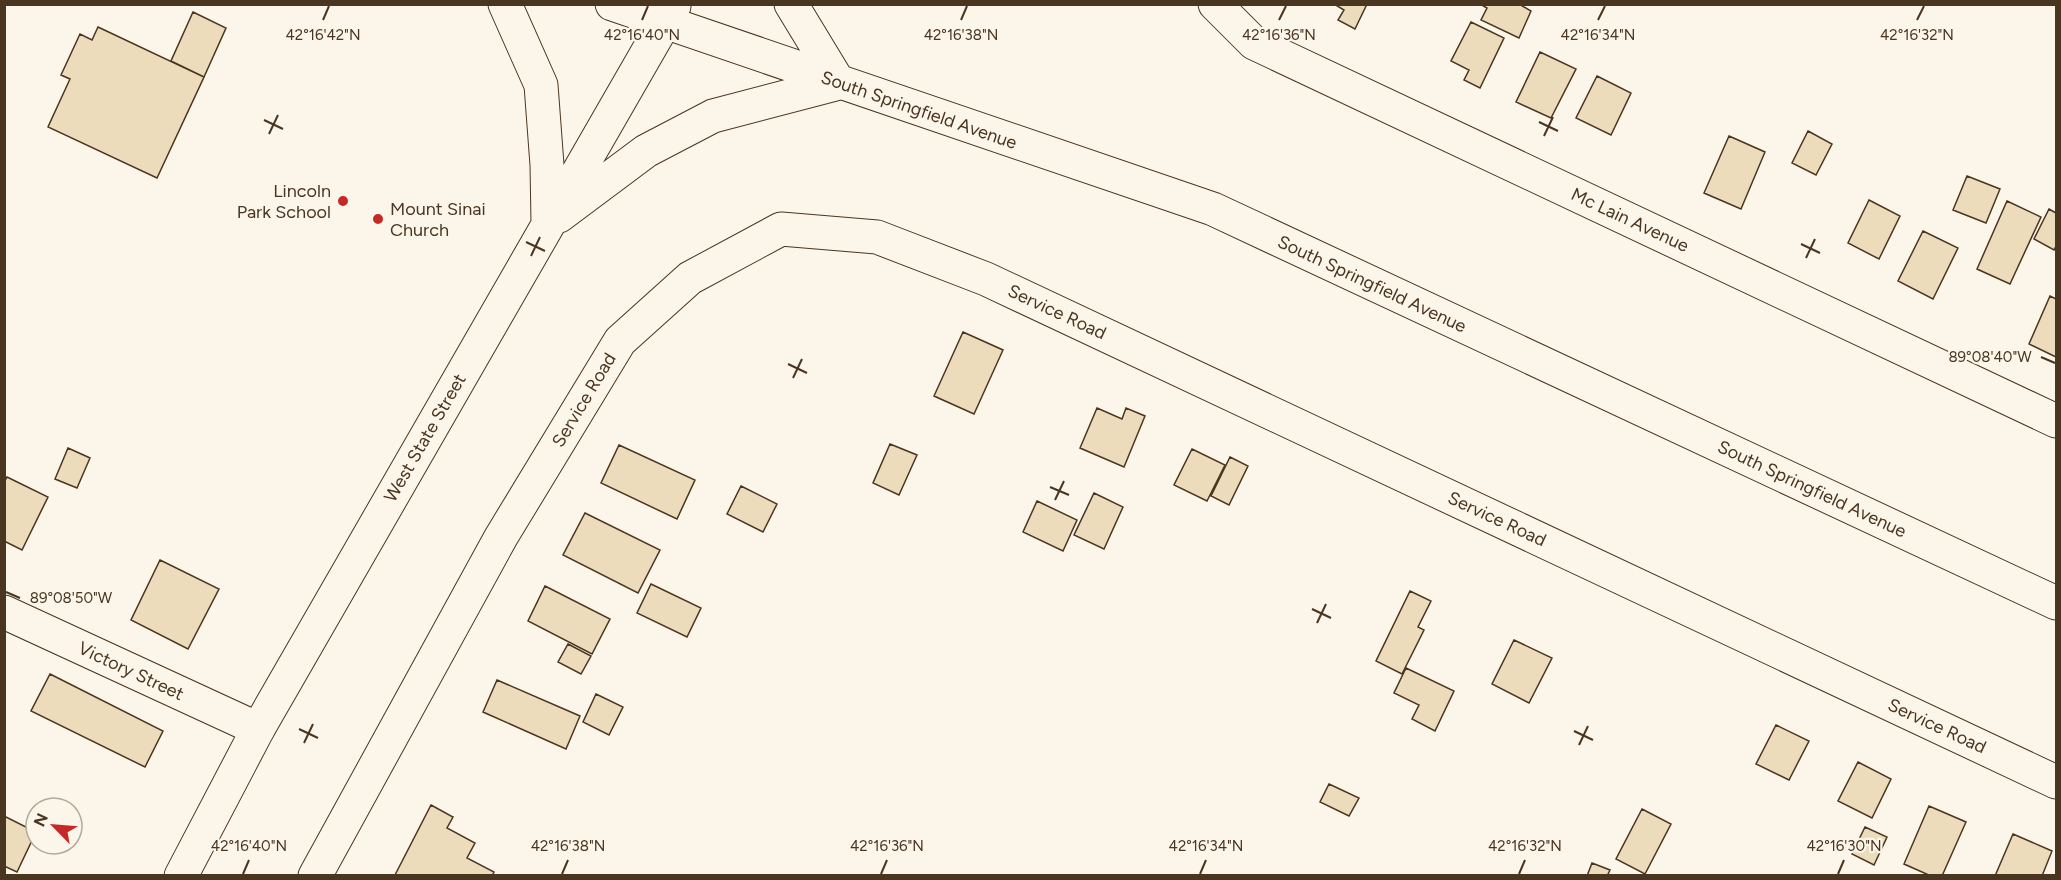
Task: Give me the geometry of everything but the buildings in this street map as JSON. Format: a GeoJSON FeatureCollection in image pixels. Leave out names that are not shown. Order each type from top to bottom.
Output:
{"type":"FeatureCollection","features":[{"type":"Feature","properties":{"kind":"street"},"geometry":{"type":"LineString","coordinates":[[505,4],[541,85],[547,165],[548,224]]}},
{"type":"Feature","properties":{"kind":"street","name":"South Springfield Avenue"},"geometry":{"type":"LineString","coordinates":[[612,4],[669,14],[839,82],[1213,210],[2056,603]]}},
{"type":"Feature","properties":{"kind":"street"},"geometry":{"type":"LineString","coordinates":[[548,224],[646,151],[713,116],[839,82],[791,4]]}},
{"type":"Feature","properties":{"kind":"street","name":"Mc Lain Avenue"},"geometry":{"type":"LineString","coordinates":[[1215,4],[1254,43],[2056,421]]}},
{"type":"Feature","properties":{"kind":"street","name":"West State Street"},"geometry":{"type":"LineString","coordinates":[[182,876],[258,729],[669,14]]}},
{"type":"Feature","properties":{"kind":"street","name":"Service Road"},"geometry":{"type":"LineString","coordinates":[[315,876],[501,537],[620,341],[690,278],[781,229],[878,237],[986,279],[2056,782]]}},
{"type":"Feature","properties":{"kind":"street","name":"Victory Street"},"geometry":{"type":"LineString","coordinates":[[4,612],[258,729]]}},
{"type":"Feature","properties":{"kind":"place","name":"Lincoln Park School"},"geometry":{"type":"Point","coordinates":[343,201]}},
{"type":"Feature","properties":{"kind":"place","name":"Mount Sinai Church"},"geometry":{"type":"Point","coordinates":[378,219]}}]}
